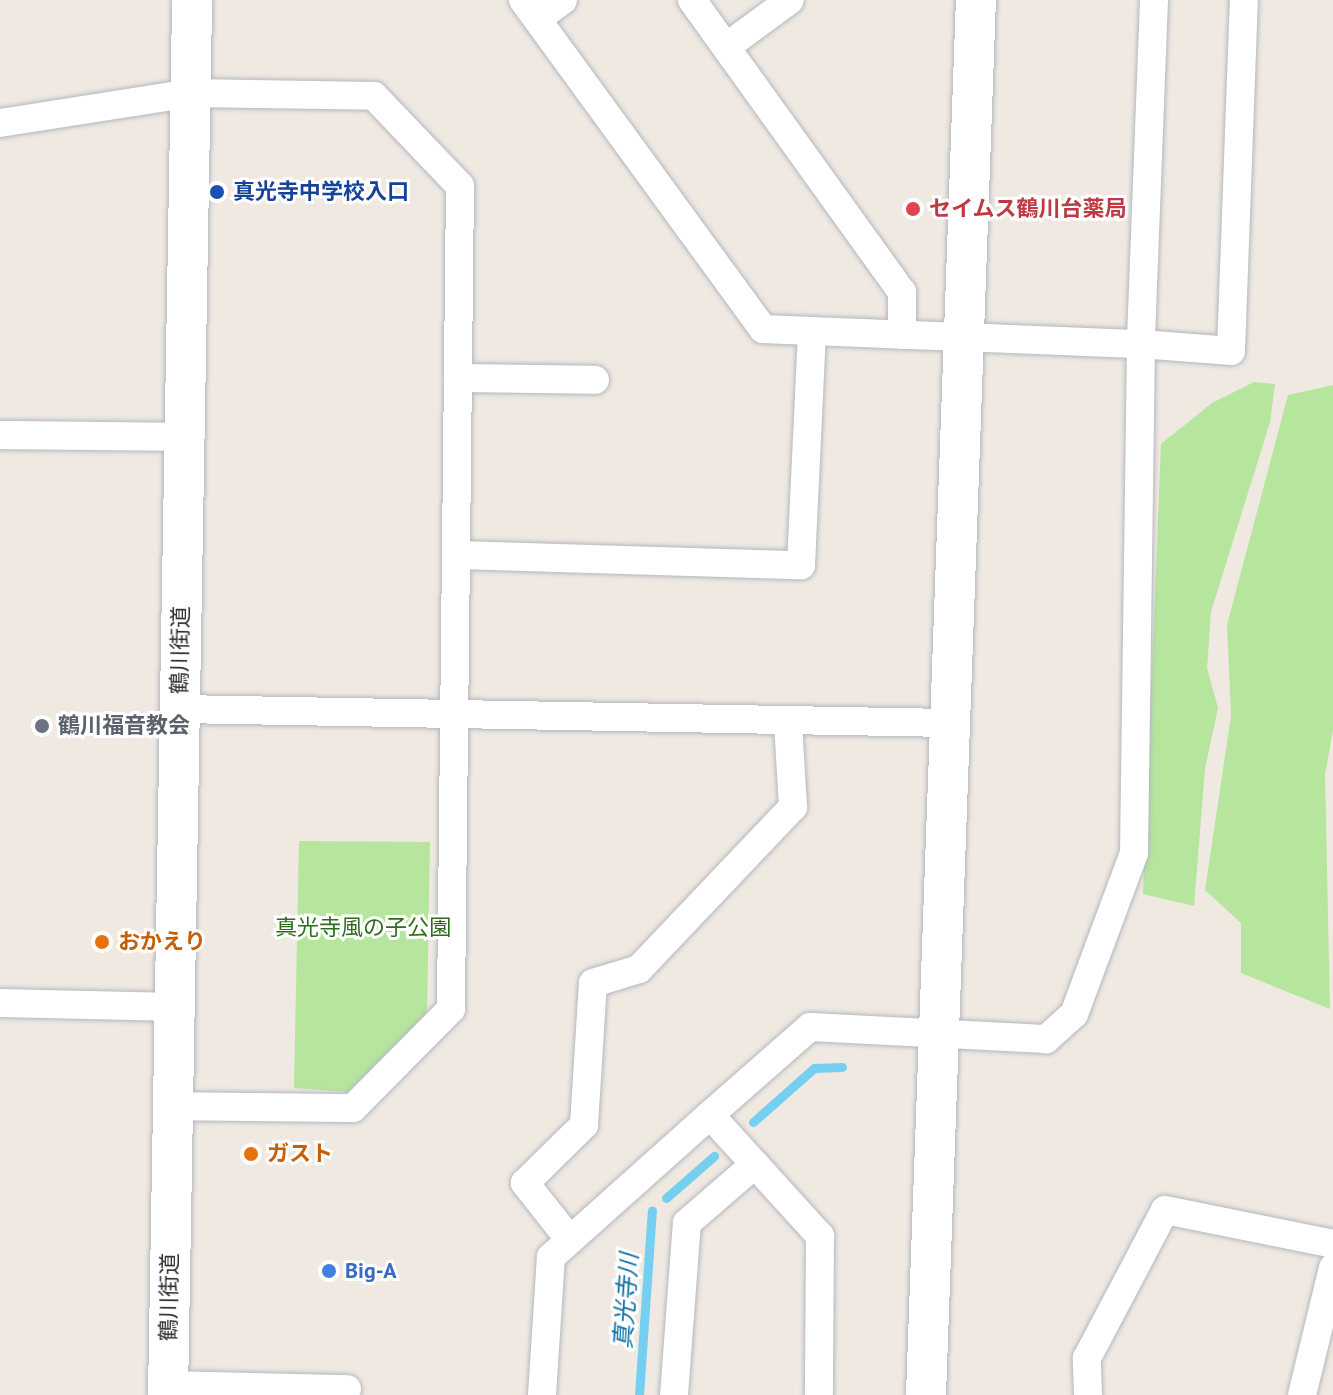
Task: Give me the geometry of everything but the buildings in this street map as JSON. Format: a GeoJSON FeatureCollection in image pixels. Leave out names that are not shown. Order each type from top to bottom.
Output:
{"type":"FeatureCollection","features":[{"type":"Feature","properties":{"kind":"main road","name":"鶴川街道"},"geometry":{"type":"LineString","coordinates":[[168,1390],[192,0]]}},
{"type":"Feature","properties":{"kind":"main road"},"geometry":{"type":"LineString","coordinates":[[926,1395],[947,723],[976,0]]}},
{"type":"Feature","properties":{"kind":"street"},"geometry":{"type":"LineString","coordinates":[[563,0],[530,9],[763,329],[1141,344],[1231,351],[1244,0]]}},
{"type":"Feature","properties":{"kind":"street"},"geometry":{"type":"LineString","coordinates":[[692,0],[902,292],[902,335]]}},
{"type":"Feature","properties":{"kind":"street"},"geometry":{"type":"LineString","coordinates":[[726,47],[790,0]]}},
{"type":"Feature","properties":{"kind":"street"},"geometry":{"type":"LineString","coordinates":[[542,1395],[551,1257],[810,1027],[1046,1039],[1074,1014],[1120,905],[1134,853],[1141,344],[1154,0]]}},
{"type":"Feature","properties":{"kind":"street"},"geometry":{"type":"LineString","coordinates":[[0,123],[191,93],[374,96],[460,186],[451,1009],[353,1108],[172,1106]]}},
{"type":"Feature","properties":{"kind":"street"},"geometry":{"type":"LineString","coordinates":[[456,555],[801,565],[812,331]]}},
{"type":"Feature","properties":{"kind":"street"},"geometry":{"type":"LineString","coordinates":[[458,378],[595,380]]}},
{"type":"Feature","properties":{"kind":"street"},"geometry":{"type":"LineString","coordinates":[[0,435],[184,437]]}},
{"type":"Feature","properties":{"kind":"street"},"geometry":{"type":"LineString","coordinates":[[179,709],[452,711],[788,722],[947,723]]}},
{"type":"Feature","properties":{"kind":"street"},"geometry":{"type":"LineString","coordinates":[[570,1240],[525,1183],[584,1125],[593,983],[639,969],[793,807],[788,722]]}},
{"type":"Feature","properties":{"kind":"street"},"geometry":{"type":"LineString","coordinates":[[0,1003],[174,1007]]}},
{"type":"Feature","properties":{"kind":"street"},"geometry":{"type":"LineString","coordinates":[[710,1115],[820,1236],[819,1395]]}},
{"type":"Feature","properties":{"kind":"street"},"geometry":{"type":"LineString","coordinates":[[674,1395],[687,1223],[755,1164]]}},
{"type":"Feature","properties":{"kind":"street"},"geometry":{"type":"LineString","coordinates":[[1088,1395],[1087,1358],[1165,1210],[1180,1207],[1333,1244]]}},
{"type":"Feature","properties":{"kind":"street"},"geometry":{"type":"LineString","coordinates":[[1302,1395],[1333,1268]]}},
{"type":"Feature","properties":{"kind":"street"},"geometry":{"type":"LineString","coordinates":[[168,1390],[347,1389]]}},
{"type":"Feature","properties":{"kind":"green space"},"geometry":{"type":"Polygon","coordinates":[[[1254,382],[1275,384],[1270,422],[1211,612],[1207,668],[1218,708],[1205,769],[1194,906],[1143,894],[1161,444],[1212,403],[1254,382]]]}},
{"type":"Feature","properties":{"kind":"green space"},"geometry":{"type":"Polygon","coordinates":[[[1333,385],[1333,730],[1325,775],[1330,1009],[1241,973],[1241,923],[1205,890],[1231,716],[1227,625],[1288,395],[1333,385]]]}},
{"type":"Feature","properties":{"kind":"green space","name":"真光寺風の子公園"},"geometry":{"type":"Polygon","coordinates":[[[299,841],[430,842],[427,1015],[348,1092],[294,1088],[299,841]]]}},
{"type":"Feature","properties":{"kind":"waterway","name":"真光寺川"},"geometry":{"type":"LineString","coordinates":[[753,1122],[814,1068],[842,1067]]}},
{"type":"Feature","properties":{"kind":"waterway","name":"真光寺川"},"geometry":{"type":"LineString","coordinates":[[666,1198],[714,1156]]}},
{"type":"Feature","properties":{"kind":"waterway","name":"真光寺川"},"geometry":{"type":"LineString","coordinates":[[639,1395],[652,1210]]}},
{"type":"Feature","properties":{"kind":"place","name":"真光寺中学校入口"},"geometry":{"type":"Point","coordinates":[217,192]}},
{"type":"Feature","properties":{"kind":"place","name":"セイムス鶴川台薬局"},"geometry":{"type":"Point","coordinates":[913,209]}},
{"type":"Feature","properties":{"kind":"place","name":"鶴川福音教会"},"geometry":{"type":"Point","coordinates":[42,726]}},
{"type":"Feature","properties":{"kind":"place","name":"おかえり"},"geometry":{"type":"Point","coordinates":[102,942]}},
{"type":"Feature","properties":{"kind":"place","name":"ガスト"},"geometry":{"type":"Point","coordinates":[251,1154]}},
{"type":"Feature","properties":{"kind":"place","name":"Big-A"},"geometry":{"type":"Point","coordinates":[329,1271]}}]}
